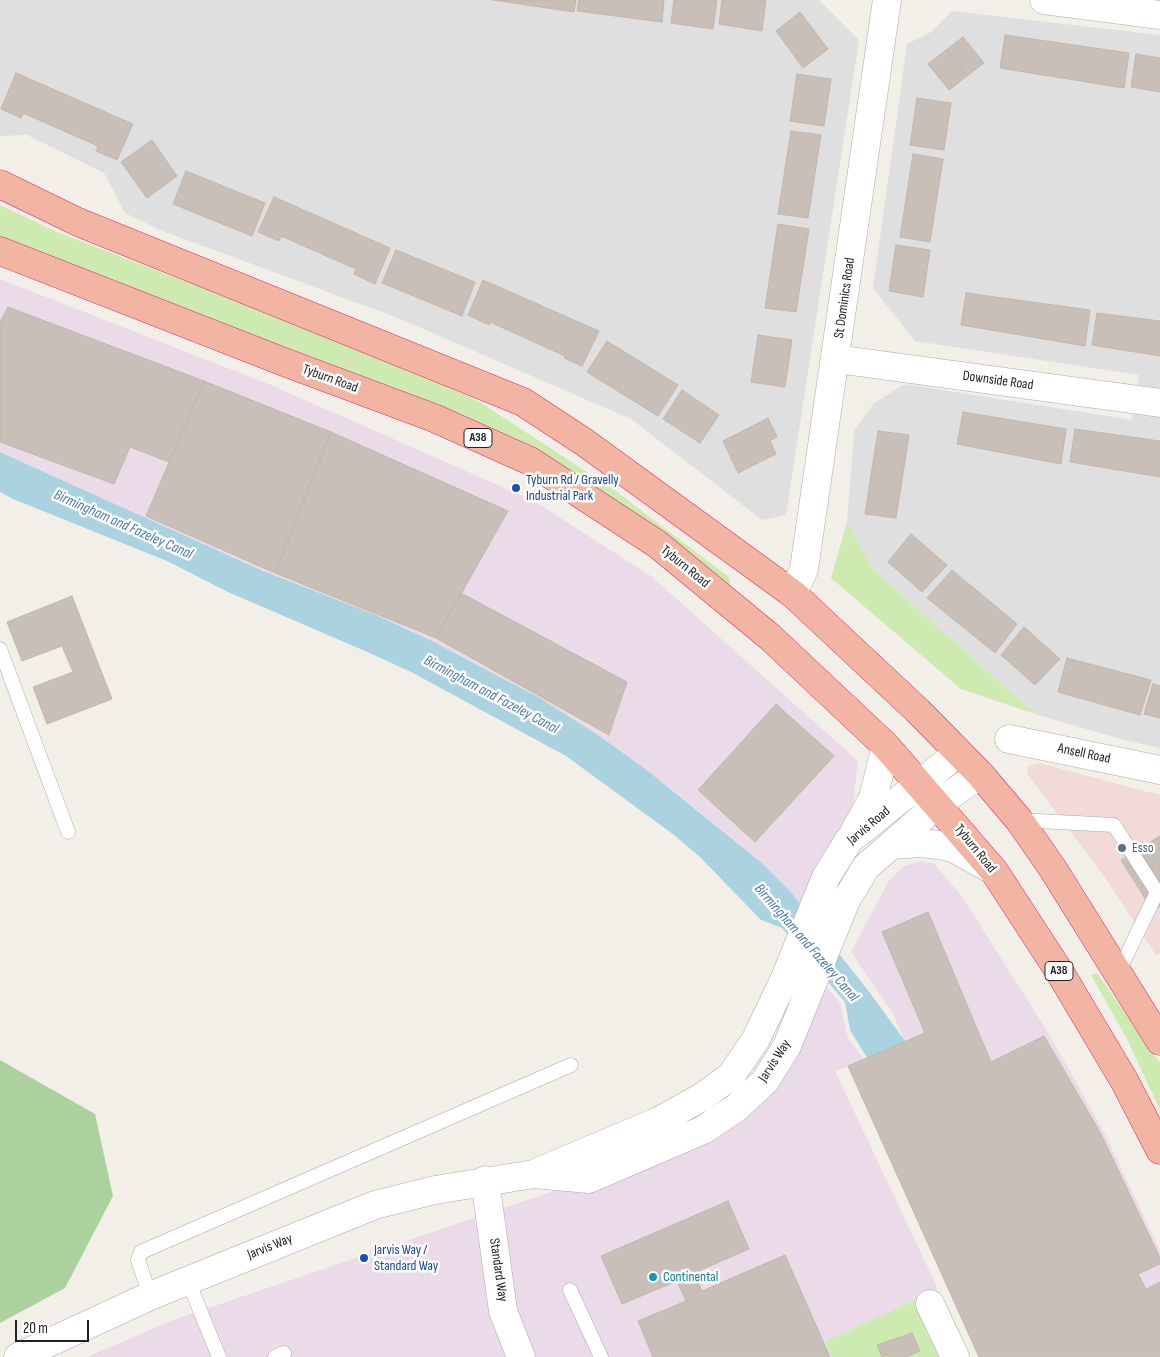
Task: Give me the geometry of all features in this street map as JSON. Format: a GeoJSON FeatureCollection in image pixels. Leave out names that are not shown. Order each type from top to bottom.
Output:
{"type":"FeatureCollection","features":[{"type":"Feature","properties":{"kind":"highway"},"geometry":{"type":"LineString","coordinates":[[0,184],[78,222],[523,402],[584,442],[793,594],[918,711],[980,774],[1019,820],[1053,869],[1160,1041]]}},
{"type":"Feature","properties":{"kind":"highway","name":"Tyburn Road"},"geometry":{"type":"LineString","coordinates":[[0,251],[284,362],[434,418],[530,461],[657,544],[770,637],[886,746],[994,871],[1059,970],[1125,1082],[1160,1150]]}},
{"type":"Feature","properties":{"kind":"street","name":"St Dominics Road"},"geometry":{"type":"LineString","coordinates":[[793,594],[804,569],[887,0]]}},
{"type":"Feature","properties":{"kind":"street"},"geometry":{"type":"LineString","coordinates":[[1044,0],[1160,15]]}},
{"type":"Feature","properties":{"kind":"street","name":"Downside Road"},"geometry":{"type":"LineString","coordinates":[[836,359],[1160,403]]}},
{"type":"Feature","properties":{"kind":"street","name":"Ansell Road"},"geometry":{"type":"LineString","coordinates":[[1008,739],[1160,770]]}},
{"type":"Feature","properties":{"kind":"street"},"geometry":{"type":"LineString","coordinates":[[849,840],[873,798],[886,746]]}},
{"type":"Feature","properties":{"kind":"street"},"geometry":{"type":"LineString","coordinates":[[929,794],[958,753]]}},
{"type":"Feature","properties":{"kind":"street"},"geometry":{"type":"LineString","coordinates":[[929,794],[980,774]]}},
{"type":"Feature","properties":{"kind":"street","name":"Jarvis Road"},"geometry":{"type":"LineString","coordinates":[[826,877],[849,840],[929,794]]}},
{"type":"Feature","properties":{"kind":"street","name":"Jarvis Way"},"geometry":{"type":"LineString","coordinates":[[18,1357],[150,1296],[374,1205],[485,1180],[534,1174],[588,1179],[703,1130],[736,1108],[764,1080],[787,1046],[846,900],[866,867],[893,845],[929,794]]}},
{"type":"Feature","properties":{"kind":"street"},"geometry":{"type":"LineString","coordinates":[[893,845],[922,843],[946,846],[959,850],[994,871]]}},
{"type":"Feature","properties":{"kind":"street","name":"Jarvis Way"},"geometry":{"type":"LineString","coordinates":[[534,1174],[659,1121],[702,1097],[731,1076],[756,1039],[785,978],[826,877]]}},
{"type":"Feature","properties":{"kind":"street","name":"Standard Way"},"geometry":{"type":"LineString","coordinates":[[485,1180],[504,1311],[521,1357]]}},
{"type":"Feature","properties":{"kind":"street"},"geometry":{"type":"LineString","coordinates":[[930,1304],[955,1357]]}},
{"type":"Feature","properties":{"kind":"lane"},"geometry":{"type":"LineString","coordinates":[[0,649],[68,832]]}},
{"type":"Feature","properties":{"kind":"lane"},"geometry":{"type":"LineString","coordinates":[[1019,820],[1114,825],[1158,892],[1118,973]]}},
{"type":"Feature","properties":{"kind":"lane"},"geometry":{"type":"LineString","coordinates":[[150,1296],[138,1260],[141,1252],[570,1066]]}},
{"type":"Feature","properties":{"kind":"lane"},"geometry":{"type":"LineString","coordinates":[[188,1281],[219,1357]]}},
{"type":"Feature","properties":{"kind":"lane"},"geometry":{"type":"LineString","coordinates":[[570,1290],[601,1357]]}},
{"type":"Feature","properties":{"kind":"shaded area"},"geometry":{"type":"Polygon","coordinates":[[[0,0],[819,0],[859,40],[786,515],[762,520],[631,419],[398,318],[160,230],[125,213],[104,173],[27,135],[0,136],[0,0]]]}},
{"type":"Feature","properties":{"kind":"shaded area"},"geometry":{"type":"Polygon","coordinates":[[[952,11],[1160,35],[1160,748],[1124,740],[1035,714],[871,567],[847,522],[854,431],[874,403],[905,384],[1132,420],[1139,375],[915,341],[873,288],[907,44],[931,32],[952,11]]]}},
{"type":"Feature","properties":{"kind":"shaded area"},"geometry":{"type":"Polygon","coordinates":[[[0,279],[271,385],[534,501],[651,576],[858,761],[849,840],[810,915],[762,863],[669,787],[598,735],[540,698],[430,640],[376,615],[261,570],[0,452],[0,279]]]}},
{"type":"Feature","properties":{"kind":"shaded area","name":"Esso"},"geometry":{"type":"Polygon","coordinates":[[[1039,763],[1160,795],[1160,953],[1156,955],[1106,879],[1028,775],[1027,768],[1030,765],[1039,763]]]}},
{"type":"Feature","properties":{"kind":"shaded area"},"geometry":{"type":"Polygon","coordinates":[[[920,861],[934,864],[961,895],[1049,1034],[1104,1132],[1160,1250],[1160,1357],[979,1357],[848,1066],[835,1071],[938,1289],[825,1341],[832,1357],[87,1357],[173,1320],[586,1180],[736,1110],[816,974],[840,1003],[848,1038],[864,1059],[905,1042],[893,1014],[851,952],[888,882],[904,866],[920,861]]]}},
{"type":"Feature","properties":{"kind":"green space"},"geometry":{"type":"Polygon","coordinates":[[[0,205],[57,232],[381,357],[478,401],[613,489],[730,578],[730,588],[592,491],[0,240],[0,205]]]}},
{"type":"Feature","properties":{"kind":"green space"},"geometry":{"type":"Polygon","coordinates":[[[847,522],[872,568],[1035,714],[961,689],[831,578],[847,522]]]}},
{"type":"Feature","properties":{"kind":"green space"},"geometry":{"type":"Polygon","coordinates":[[[1097,973],[1160,1063],[1160,1110],[1127,1039],[1091,975],[1097,973]]]}},
{"type":"Feature","properties":{"kind":"green space"},"geometry":{"type":"Polygon","coordinates":[[[0,1060],[95,1114],[113,1196],[65,1288],[0,1323],[0,1060]]]}},
{"type":"Feature","properties":{"kind":"green space"},"geometry":{"type":"Polygon","coordinates":[[[919,1298],[945,1357],[832,1357],[825,1341],[919,1298]]]}},
{"type":"Feature","properties":{"kind":"water","name":"Birmingham and Fazeley Canal"},"geometry":{"type":"Polygon","coordinates":[[[0,452],[261,570],[376,615],[430,640],[540,698],[598,735],[648,771],[762,863],[789,890],[905,1041],[1050,1357],[850,1030],[845,1002],[782,928],[761,920],[700,857],[674,835],[566,756],[413,673],[228,592],[167,561],[13,499],[0,492],[0,452]]]}},
{"type":"Feature","properties":{"kind":"building"},"geometry":{"type":"Polygon","coordinates":[[[493,0],[576,0],[574,12],[493,0]]]}},
{"type":"Feature","properties":{"kind":"building"},"geometry":{"type":"Polygon","coordinates":[[[579,0],[664,0],[662,22],[577,11],[579,0]]]}},
{"type":"Feature","properties":{"kind":"building"},"geometry":{"type":"Polygon","coordinates":[[[674,0],[717,0],[713,29],[671,23],[674,0]]]}},
{"type":"Feature","properties":{"kind":"building"},"geometry":{"type":"Polygon","coordinates":[[[722,0],[766,0],[762,31],[719,24],[722,0]]]}},
{"type":"Feature","properties":{"kind":"building"},"geometry":{"type":"Polygon","coordinates":[[[800,12],[828,49],[803,68],[776,31],[800,12]]]}},
{"type":"Feature","properties":{"kind":"building"},"geometry":{"type":"Polygon","coordinates":[[[1005,35],[1129,53],[1124,88],[1000,68],[1005,35]]]}},
{"type":"Feature","properties":{"kind":"building"},"geometry":{"type":"Polygon","coordinates":[[[963,37],[984,63],[967,76],[946,50],[963,37]]]}},
{"type":"Feature","properties":{"kind":"building"},"geometry":{"type":"Polygon","coordinates":[[[946,50],[967,76],[949,90],[928,64],[946,50]]]}},
{"type":"Feature","properties":{"kind":"building"},"geometry":{"type":"Polygon","coordinates":[[[1136,54],[1160,58],[1160,92],[1131,87],[1136,54]]]}},
{"type":"Feature","properties":{"kind":"building"},"geometry":{"type":"Polygon","coordinates":[[[16,73],[133,124],[117,160],[96,151],[98,146],[23,113],[21,118],[1,109],[16,73]]]}},
{"type":"Feature","properties":{"kind":"building"},"geometry":{"type":"Polygon","coordinates":[[[797,74],[831,79],[824,126],[790,121],[797,74]]]}},
{"type":"Feature","properties":{"kind":"building"},"geometry":{"type":"Polygon","coordinates":[[[917,98],[951,103],[944,150],[910,145],[917,98]]]}},
{"type":"Feature","properties":{"kind":"building"},"geometry":{"type":"Polygon","coordinates":[[[791,131],[821,135],[808,218],[778,214],[791,131]]]}},
{"type":"Feature","properties":{"kind":"building"},"geometry":{"type":"Polygon","coordinates":[[[152,140],[177,176],[147,198],[121,162],[152,140]]]}},
{"type":"Feature","properties":{"kind":"building"},"geometry":{"type":"Polygon","coordinates":[[[913,154],[943,159],[930,242],[900,237],[913,154]]]}},
{"type":"Feature","properties":{"kind":"building"},"geometry":{"type":"Polygon","coordinates":[[[186,171],[265,203],[252,236],[173,204],[186,171]]]}},
{"type":"Feature","properties":{"kind":"building"},"geometry":{"type":"Polygon","coordinates":[[[274,197],[390,248],[375,284],[354,274],[356,269],[281,236],[279,241],[258,232],[274,197]]]}},
{"type":"Feature","properties":{"kind":"building"},"geometry":{"type":"Polygon","coordinates":[[[778,224],[809,229],[796,312],[765,308],[778,224]]]}},
{"type":"Feature","properties":{"kind":"building"},"geometry":{"type":"Polygon","coordinates":[[[896,245],[930,250],[923,297],[889,291],[896,245]]]}},
{"type":"Feature","properties":{"kind":"building"},"geometry":{"type":"Polygon","coordinates":[[[396,250],[475,282],[462,316],[382,283],[396,250]]]}},
{"type":"Feature","properties":{"kind":"building"},"geometry":{"type":"Polygon","coordinates":[[[483,280],[599,331],[582,366],[564,358],[565,356],[490,322],[489,325],[468,315],[483,280]]]}},
{"type":"Feature","properties":{"kind":"building"},"geometry":{"type":"Polygon","coordinates":[[[966,293],[1090,310],[1085,346],[961,325],[966,293]]]}},
{"type":"Feature","properties":{"kind":"building"},"geometry":{"type":"Polygon","coordinates":[[[8,307],[204,381],[169,462],[130,447],[114,484],[0,442],[0,322],[8,307]]]}},
{"type":"Feature","properties":{"kind":"building"},"geometry":{"type":"Polygon","coordinates":[[[1097,313],[1160,321],[1160,356],[1092,345],[1097,313]]]}},
{"type":"Feature","properties":{"kind":"building"},"geometry":{"type":"Polygon","coordinates":[[[758,335],[792,340],[785,387],[751,382],[758,335]]]}},
{"type":"Feature","properties":{"kind":"building"},"geometry":{"type":"Polygon","coordinates":[[[607,341],[678,385],[658,416],[587,372],[607,341]]]}},
{"type":"Feature","properties":{"kind":"building"},"geometry":{"type":"Polygon","coordinates":[[[204,381],[331,432],[275,573],[146,516],[204,381]]]}},
{"type":"Feature","properties":{"kind":"building"},"geometry":{"type":"Polygon","coordinates":[[[682,390],[719,415],[700,443],[663,419],[682,390]]]}},
{"type":"Feature","properties":{"kind":"building"},"geometry":{"type":"Polygon","coordinates":[[[963,412],[1066,429],[1061,464],[957,444],[963,412]]]}},
{"type":"Feature","properties":{"kind":"building"},"geometry":{"type":"Polygon","coordinates":[[[768,418],[777,437],[770,441],[776,454],[738,473],[723,441],[768,418]]]}},
{"type":"Feature","properties":{"kind":"building"},"geometry":{"type":"Polygon","coordinates":[[[1075,429],[1160,441],[1160,477],[1070,462],[1075,429]]]}},
{"type":"Feature","properties":{"kind":"building"},"geometry":{"type":"Polygon","coordinates":[[[878,431],[909,435],[896,518],[865,514],[878,431]]]}},
{"type":"Feature","properties":{"kind":"building"},"geometry":{"type":"Polygon","coordinates":[[[331,432],[508,511],[436,638],[275,573],[331,432]]]}},
{"type":"Feature","properties":{"kind":"building"},"geometry":{"type":"Polygon","coordinates":[[[911,534],[947,565],[922,592],[888,562],[911,534]]]}},
{"type":"Feature","properties":{"kind":"building"},"geometry":{"type":"Polygon","coordinates":[[[952,570],[1017,624],[995,653],[927,598],[952,570]]]}},
{"type":"Feature","properties":{"kind":"building"},"geometry":{"type":"Polygon","coordinates":[[[461,593],[627,682],[609,735],[436,638],[461,593]]]}},
{"type":"Feature","properties":{"kind":"building"},"geometry":{"type":"Polygon","coordinates":[[[72,596],[112,699],[47,724],[33,687],[73,672],[62,646],[22,661],[7,622],[72,596]]]}},
{"type":"Feature","properties":{"kind":"building"},"geometry":{"type":"Polygon","coordinates":[[[1024,627],[1060,659],[1035,685],[1001,655],[1024,627]]]}},
{"type":"Feature","properties":{"kind":"building"},"geometry":{"type":"Polygon","coordinates":[[[1067,658],[1151,680],[1140,715],[1058,692],[1067,658]]]}},
{"type":"Feature","properties":{"kind":"building"},"geometry":{"type":"Polygon","coordinates":[[[1153,684],[1160,686],[1160,718],[1144,714],[1153,684]]]}},
{"type":"Feature","properties":{"kind":"building"},"geometry":{"type":"Polygon","coordinates":[[[776,704],[834,756],[755,842],[698,790],[776,704]]]}},
{"type":"Feature","properties":{"kind":"building"},"geometry":{"type":"Polygon","coordinates":[[[1160,836],[1160,906],[1153,911],[1121,860],[1160,836]]]}},
{"type":"Feature","properties":{"kind":"building"},"geometry":{"type":"Polygon","coordinates":[[[928,912],[991,1062],[1044,1036],[1101,1134],[1160,1258],[1160,1264],[1138,1274],[1146,1289],[1160,1282],[1160,1357],[979,1357],[848,1066],[925,1033],[882,932],[928,912]]]}},
{"type":"Feature","properties":{"kind":"building","name":"Continental"},"geometry":{"type":"Polygon","coordinates":[[[728,1201],[749,1249],[694,1273],[702,1291],[785,1255],[830,1357],[653,1357],[638,1321],[686,1301],[677,1281],[622,1304],[601,1256],[728,1201]]]}},
{"type":"Feature","properties":{"kind":"building"},"geometry":{"type":"Polygon","coordinates":[[[912,1333],[920,1351],[906,1357],[889,1357],[888,1355],[882,1357],[877,1345],[912,1333]]]}},
{"type":"Feature","properties":{"kind":"place","name":"Tyburn Rd / Gravelly Industrial Park"},"geometry":{"type":"Point","coordinates":[516,488]}},
{"type":"Feature","properties":{"kind":"place","name":"Esso"},"geometry":{"type":"Point","coordinates":[1122,848]}},
{"type":"Feature","properties":{"kind":"place","name":"Jarvis Way / Standard Way"},"geometry":{"type":"Point","coordinates":[364,1258]}},
{"type":"Feature","properties":{"kind":"place","name":"Continental"},"geometry":{"type":"Point","coordinates":[653,1277]}}]}
